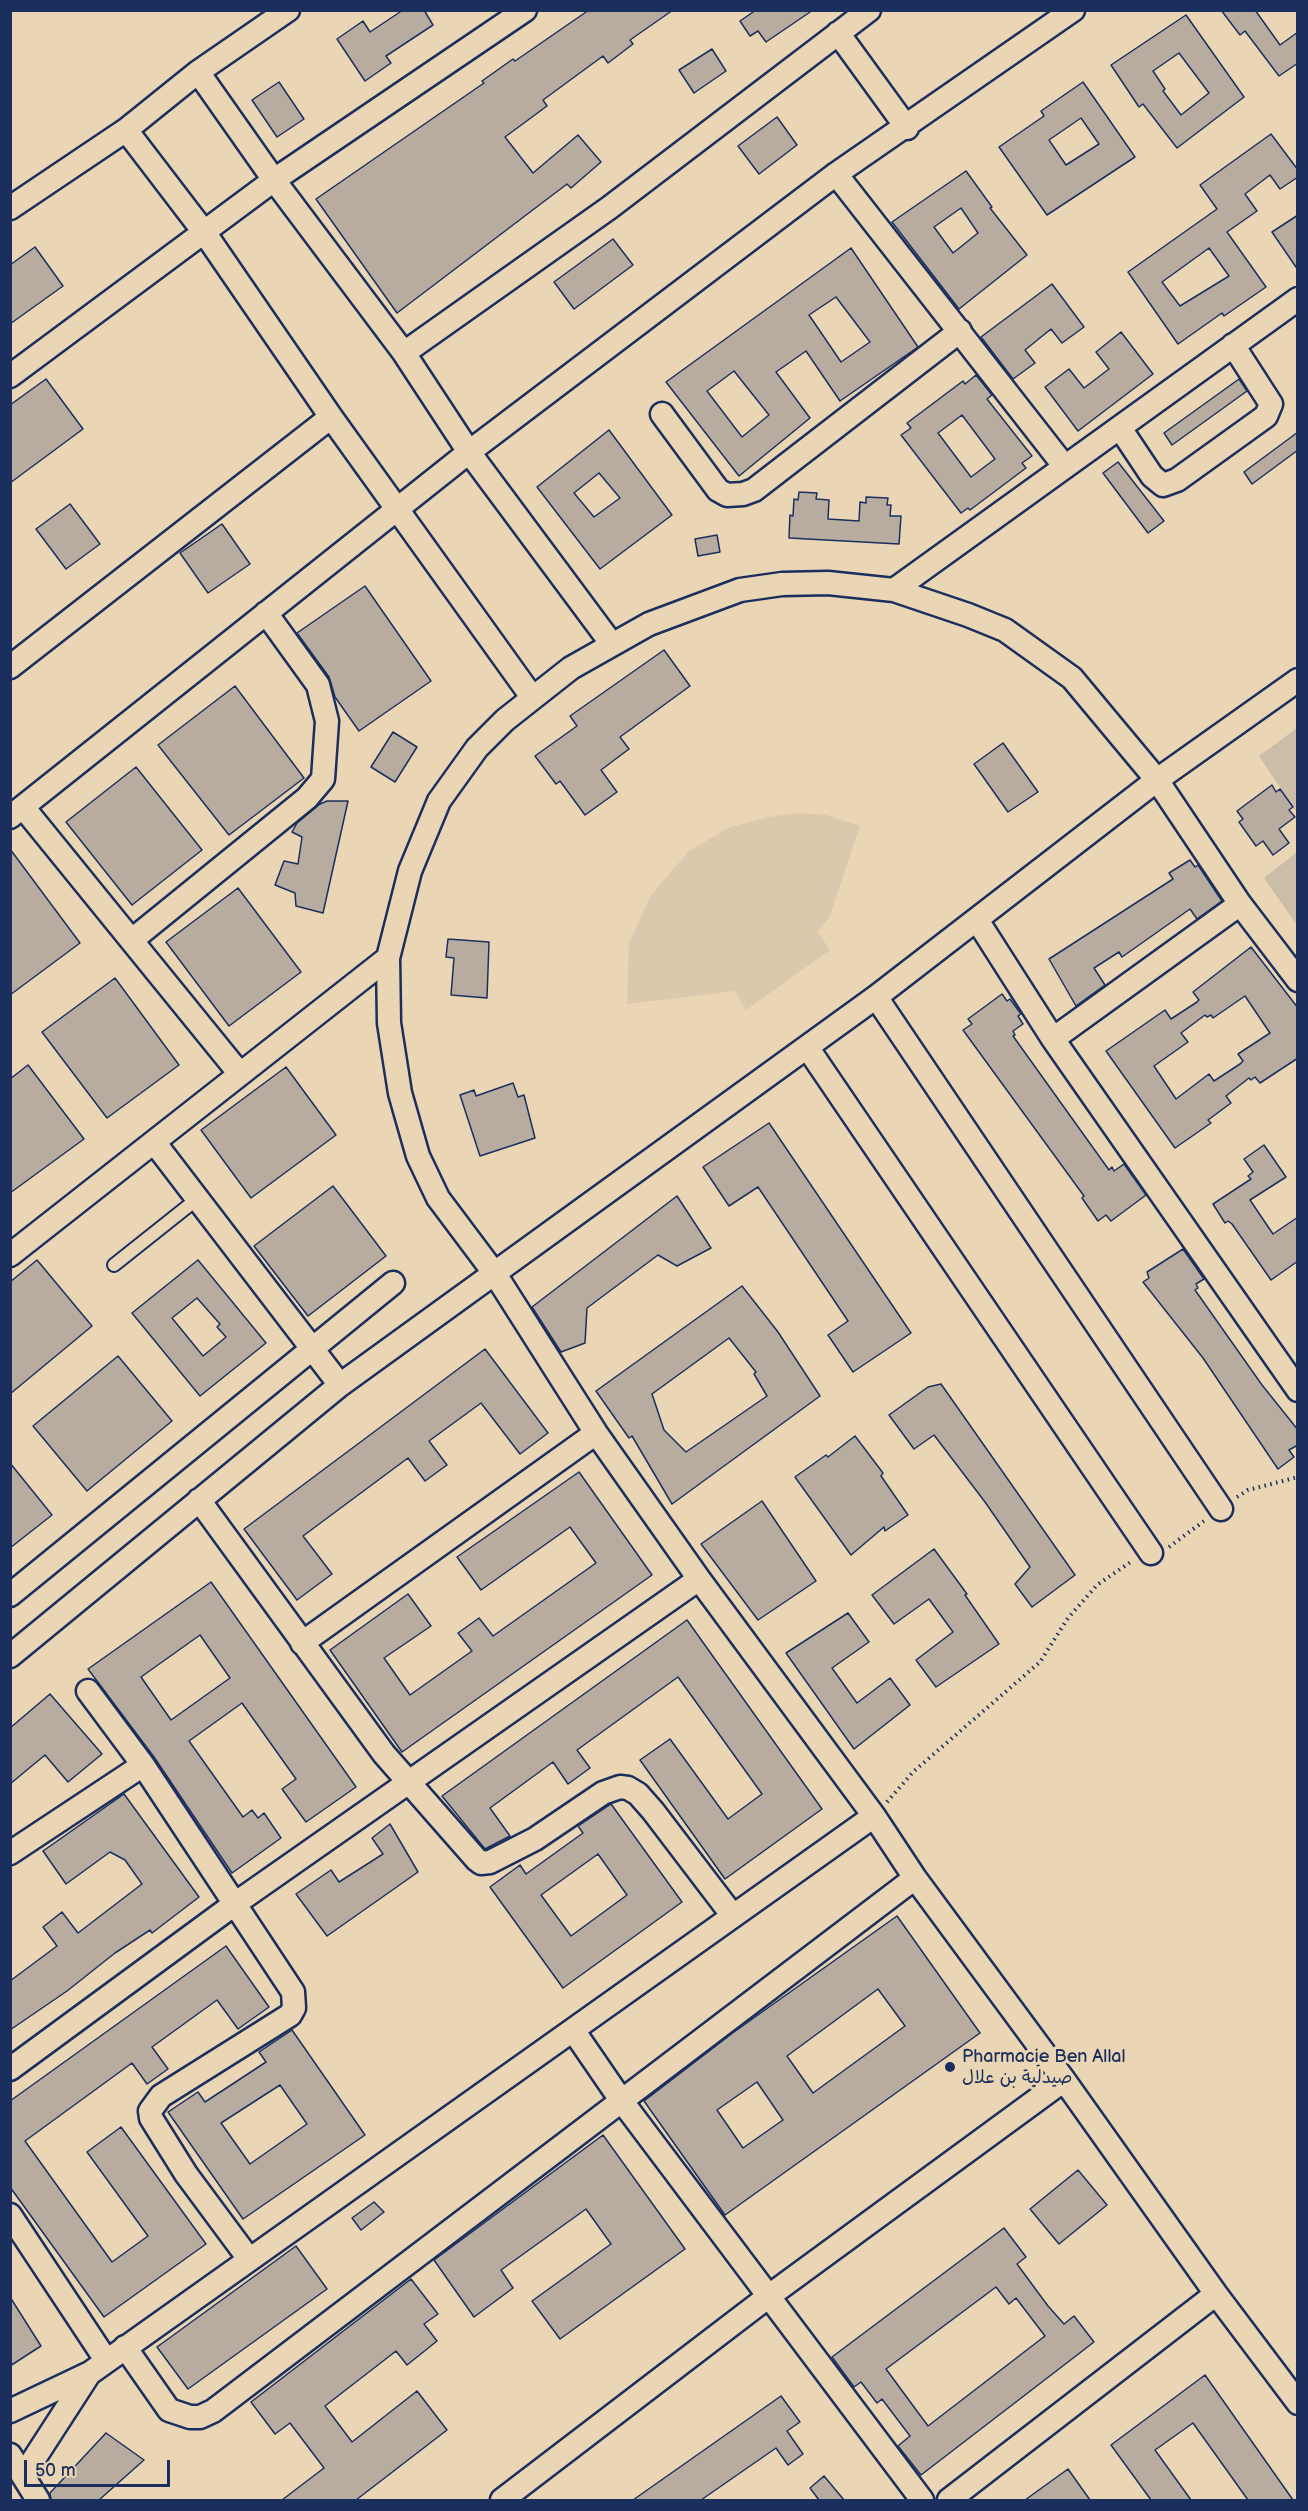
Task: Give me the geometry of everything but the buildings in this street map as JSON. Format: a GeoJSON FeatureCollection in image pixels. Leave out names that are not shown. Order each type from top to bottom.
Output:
{"type":"FeatureCollection","features":[{"type":"Feature","properties":{"kind":"street"},"geometry":{"type":"LineString","coordinates":[[10,208],[126,129],[198,72],[288,10]]}},
{"type":"Feature","properties":{"kind":"street"},"geometry":{"type":"LineString","coordinates":[[10,376],[274,180],[525,10]]}},
{"type":"Feature","properties":{"kind":"street"},"geometry":{"type":"LineString","coordinates":[[404,353],[609,208],[869,10]]}},
{"type":"Feature","properties":{"kind":"street"},"geometry":{"type":"LineString","coordinates":[[240,1074],[132,940],[17,812],[398,508],[836,174],[907,128],[1073,10]]}},
{"type":"Feature","properties":{"kind":"street"},"geometry":{"type":"LineString","coordinates":[[838,33],[907,128]]}},
{"type":"Feature","properties":{"kind":"street"},"geometry":{"type":"LineString","coordinates":[[198,72],[274,180],[404,353],[469,453],[611,643]]}},
{"type":"Feature","properties":{"kind":"street"},"geometry":{"type":"LineString","coordinates":[[126,129],[204,232],[331,417],[532,697]]}},
{"type":"Feature","properties":{"kind":"street"},"geometry":{"type":"LineString","coordinates":[[836,174],[1065,467]]}},
{"type":"Feature","properties":{"kind":"street"},"geometry":{"type":"LineString","coordinates":[[894,590],[1298,299]]}},
{"type":"Feature","properties":{"kind":"street"},"geometry":{"type":"LineString","coordinates":[[662,414],[718,490],[727,495],[743,494],[754,490],[960,331]]}},
{"type":"Feature","properties":{"kind":"street"},"geometry":{"type":"LineString","coordinates":[[1120,428],[1152,476],[1164,485],[1177,480],[1266,416],[1271,404],[1233,345]]}},
{"type":"Feature","properties":{"kind":"street"},"geometry":{"type":"LineString","coordinates":[[10,667],[331,417]]}},
{"type":"Feature","properties":{"kind":"street"},"geometry":{"type":"LineString","coordinates":[[1298,980],[1240,904],[1158,780],[1072,678],[1005,630],[987,622],[894,590],[828,583],[782,584],[740,590],[649,624],[611,643],[571,668],[532,697],[477,748],[439,801],[410,871],[388,958],[389,1023],[400,1093],[418,1156],[438,1198],[495,1274],[596,1433],[699,1579],[874,1816],[915,1878],[1064,2080],[1215,2294],[1298,2403]]}},
{"type":"Feature","properties":{"kind":"street"},"geometry":{"type":"LineString","coordinates":[[132,940],[308,798],[323,779],[327,721],[318,685],[266,613]]}},
{"type":"Feature","properties":{"kind":"street"},"geometry":{"type":"LineString","coordinates":[[10,1656],[340,1386],[876,997],[1158,780],[1298,680]]}},
{"type":"Feature","properties":{"kind":"street"},"geometry":{"type":"LineString","coordinates":[[1053,1039],[1240,904]]}},
{"type":"Feature","properties":{"kind":"street"},"geometry":{"type":"LineString","coordinates":[[977,920],[1053,1039],[1298,1390]]}},
{"type":"Feature","properties":{"kind":"street"},"geometry":{"type":"LineString","coordinates":[[10,1255],[388,958]]}},
{"type":"Feature","properties":{"kind":"street"},"geometry":{"type":"LineString","coordinates":[[876,997],[1221,1509]]}},
{"type":"Feature","properties":{"kind":"street"},"geometry":{"type":"LineString","coordinates":[[807,1047],[1151,1552]]}},
{"type":"Feature","properties":{"kind":"street"},"geometry":{"type":"LineString","coordinates":[[154,1142],[340,1386]]}},
{"type":"Feature","properties":{"kind":"street"},"geometry":{"type":"LineString","coordinates":[[10,1595],[393,1282]]}},
{"type":"Feature","properties":{"kind":"street"},"geometry":{"type":"LineString","coordinates":[[303,1643],[596,1433]]}},
{"type":"Feature","properties":{"kind":"street"},"geometry":{"type":"LineString","coordinates":[[200,1500],[384,1754],[472,1856],[481,1863],[490,1862],[535,1839],[603,1793],[620,1787],[628,1788],[645,1802],[734,1916]]}},
{"type":"Feature","properties":{"kind":"street"},"geometry":{"type":"LineString","coordinates":[[10,2069],[236,1904],[699,1579]]}},
{"type":"Feature","properties":{"kind":"street"},"geometry":{"type":"LineString","coordinates":[[88,1690],[143,1765],[290,1984],[294,2008],[290,2015],[161,2096],[153,2105],[150,2114],[186,2174],[249,2259]]}},
{"type":"Feature","properties":{"kind":"street"},"geometry":{"type":"LineString","coordinates":[[10,1853],[143,1765]]}},
{"type":"Feature","properties":{"kind":"street"},"geometry":{"type":"LineString","coordinates":[[10,2411],[107,2360],[874,1816]]}},
{"type":"Feature","properties":{"kind":"street"},"geometry":{"type":"LineString","coordinates":[[10,2215],[107,2360],[169,2410],[190,2417],[200,2417],[213,2411],[915,1878]]}},
{"type":"Feature","properties":{"kind":"street"},"geometry":{"type":"LineString","coordinates":[[573,2030],[621,2100],[922,2500]]}},
{"type":"Feature","properties":{"kind":"street"},"geometry":{"type":"LineString","coordinates":[[502,2500],[769,2296],[1064,2080]]}},
{"type":"Feature","properties":{"kind":"street"},"geometry":{"type":"LineString","coordinates":[[949,2500],[1215,2294]]}},
{"type":"Feature","properties":{"kind":"street"},"geometry":{"type":"LineString","coordinates":[[23,2476],[107,2360]]}},
{"type":"Feature","properties":{"kind":"street"},"geometry":{"type":"LineString","coordinates":[[10,2455],[38,2500]]}},
{"type":"Feature","properties":{"kind":"lane"},"geometry":{"type":"LineString","coordinates":[[114,1265],[197,1199]]}},
{"type":"Feature","properties":{"kind":"path"},"geometry":{"type":"LineString","coordinates":[[874,1816],[913,1772],[1040,1662],[1068,1618],[1097,1585],[1138,1556],[1168,1548],[1248,1490],[1298,1477]]}},
{"type":"Feature","properties":{"kind":"shaded area"},"geometry":{"type":"Polygon","coordinates":[[[1297,728],[1297,813],[1259,756],[1297,728]]]}},
{"type":"Feature","properties":{"kind":"shaded area"},"geometry":{"type":"Polygon","coordinates":[[[798,813],[826,815],[860,826],[829,918],[817,931],[830,950],[746,1010],[735,991],[627,1004],[629,943],[651,895],[689,851],[730,827],[769,817],[798,813]]]}},
{"type":"Feature","properties":{"kind":"shaded area"},"geometry":{"type":"Polygon","coordinates":[[[1297,852],[1297,925],[1264,878],[1297,852]]]}},
{"type":"Feature","properties":{"kind":"place","name":"Pharmacie Ben Allal صيدلية بن علال"},"geometry":{"type":"Point","coordinates":[950,2067]}}]}
